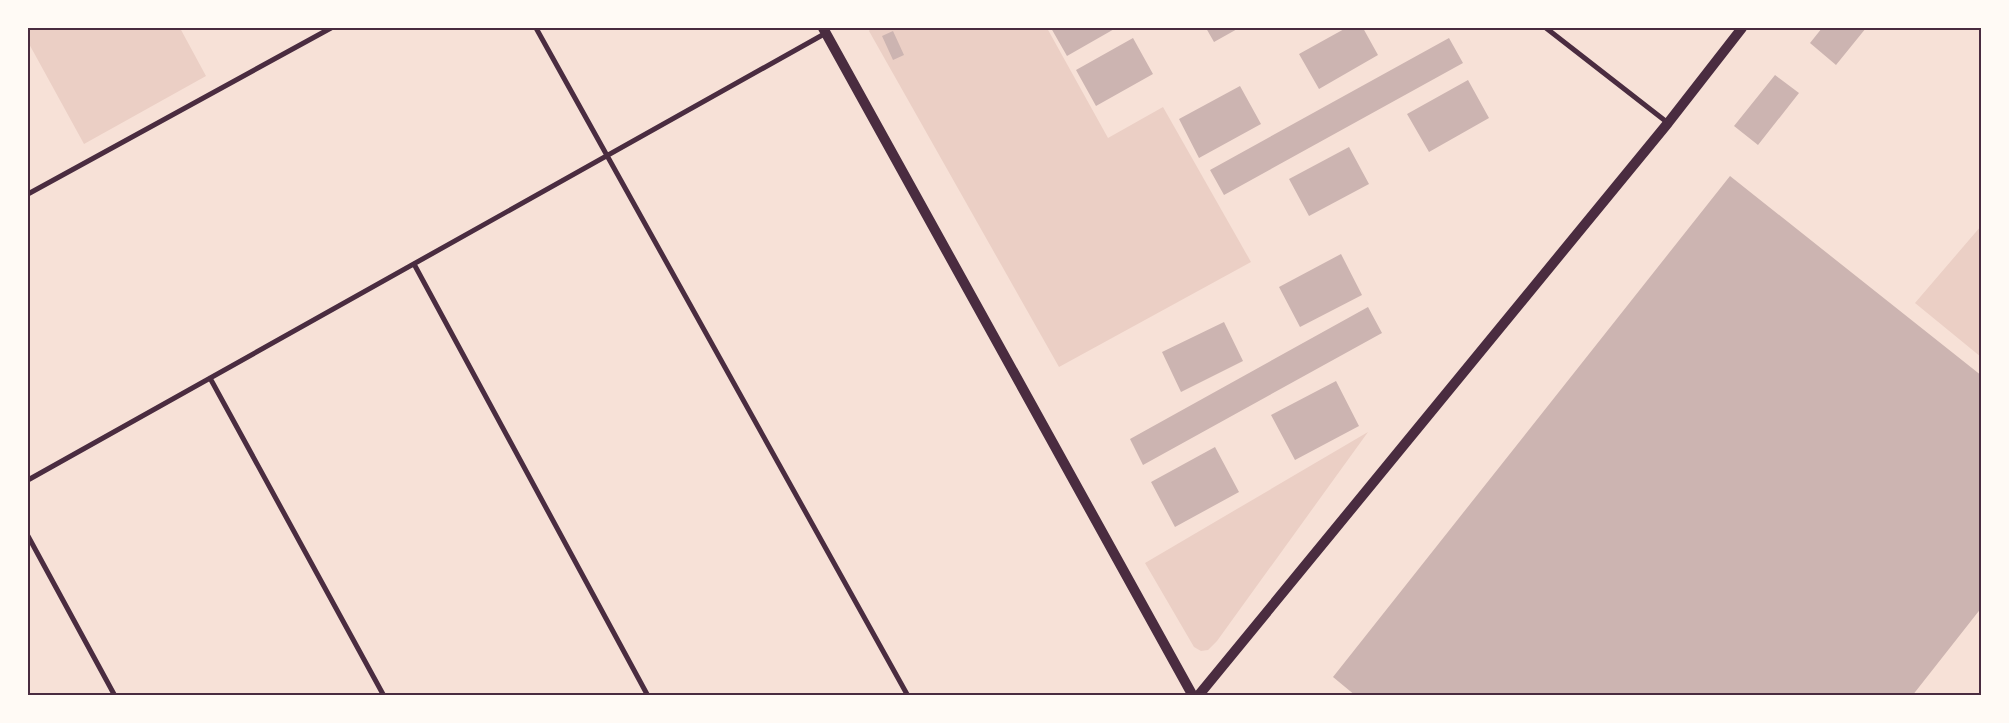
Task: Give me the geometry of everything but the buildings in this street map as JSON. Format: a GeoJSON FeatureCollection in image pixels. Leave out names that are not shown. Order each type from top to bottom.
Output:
{"type":"FeatureCollection","features":[{"type":"Feature","properties":{"kind":"main road"},"geometry":{"type":"LineString","coordinates":[[1198,696],[1668,123],[1742,28]]}},
{"type":"Feature","properties":{"kind":"main road"},"geometry":{"type":"LineString","coordinates":[[825,30],[1193,696]]}},
{"type":"Feature","properties":{"kind":"street"},"geometry":{"type":"LineString","coordinates":[[28,194],[331,28]]}},
{"type":"Feature","properties":{"kind":"street"},"geometry":{"type":"LineString","coordinates":[[536,28],[908,696]]}},
{"type":"Feature","properties":{"kind":"street"},"geometry":{"type":"LineString","coordinates":[[1546,28],[1668,123]]}},
{"type":"Feature","properties":{"kind":"street"},"geometry":{"type":"LineString","coordinates":[[28,480],[607,156],[825,30]]}},
{"type":"Feature","properties":{"kind":"street"},"geometry":{"type":"LineString","coordinates":[[414,264],[648,696]]}},
{"type":"Feature","properties":{"kind":"street"},"geometry":{"type":"LineString","coordinates":[[210,378],[384,696]]}},
{"type":"Feature","properties":{"kind":"street"},"geometry":{"type":"LineString","coordinates":[[28,536],[116,696]]}},
{"type":"Feature","properties":{"kind":"shaded area"},"geometry":{"type":"Polygon","coordinates":[[[28,28],[180,28],[206,76],[84,144],[28,42],[28,28]]]}},
{"type":"Feature","properties":{"kind":"shaded area"},"geometry":{"type":"Polygon","coordinates":[[[871,28],[1047,28],[1108,138],[1163,107],[1251,262],[1059,367],[869,31],[871,28]]]}},
{"type":"Feature","properties":{"kind":"shaded area"},"geometry":{"type":"Polygon","coordinates":[[[1981,226],[1981,357],[1915,303],[1981,226]]]}},
{"type":"Feature","properties":{"kind":"shaded area"},"geometry":{"type":"Polygon","coordinates":[[[1368,432],[1217,641],[1208,650],[1201,651],[1194,647],[1145,563],[1368,432]]]}}]}
